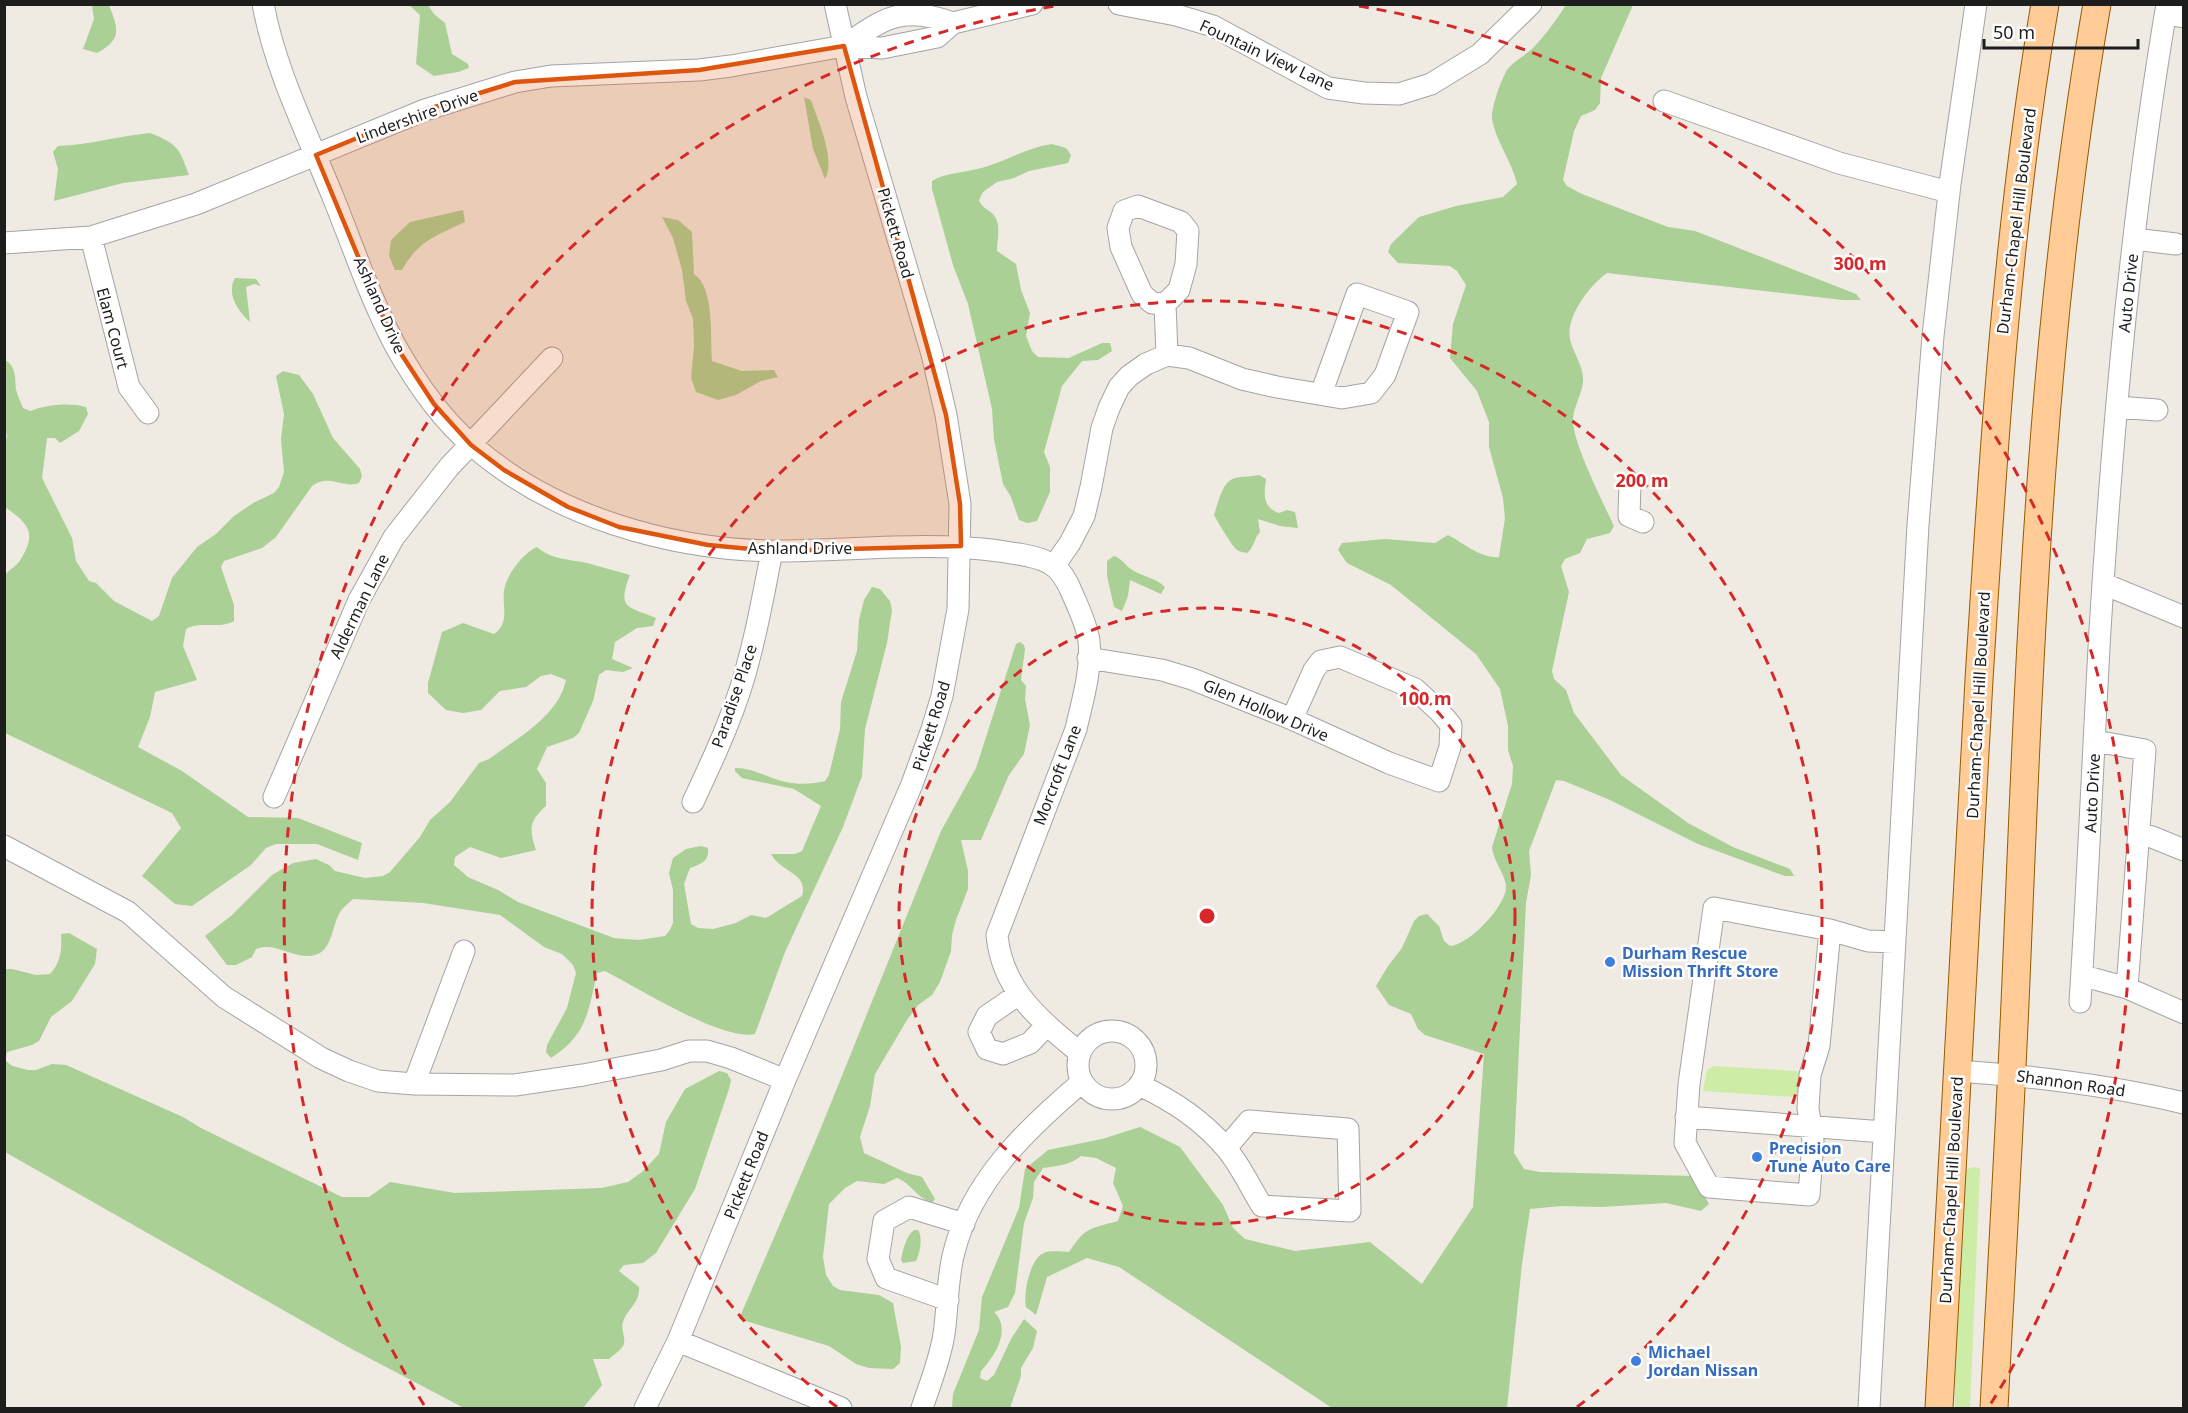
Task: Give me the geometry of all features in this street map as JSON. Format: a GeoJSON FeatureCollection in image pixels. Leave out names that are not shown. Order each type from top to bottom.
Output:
{"type":"FeatureCollection","features":[{"type":"Feature","properties":{"kind":"main road","name":"Durham-Chapel Hill Boulevard"},"geometry":{"type":"LineString","coordinates":[[1939,1408],[1989,515],[2001,353],[2016,208],[2045,4]]}},
{"type":"Feature","properties":{"kind":"main road"},"geometry":{"type":"LineString","coordinates":[[2087,4],[2087,64]]}},
{"type":"Feature","properties":{"kind":"main road"},"geometry":{"type":"LineString","coordinates":[[1994,1408],[2012,1074],[2024,758],[2039,498],[2067,206],[2097,4]]}},
{"type":"Feature","properties":{"kind":"street","name":"Ashland Drive"},"geometry":{"type":"LineString","coordinates":[[263,4],[278,61],[394,343],[434,404],[471,445],[504,470],[568,507],[619,527],[663,537],[708,545],[772,551],[961,546]]}},
{"type":"Feature","properties":{"kind":"street","name":"Pickett Road"},"geometry":{"type":"LineString","coordinates":[[645,1408],[678,1341],[785,1080],[912,784],[932,729],[950,660],[958,609],[960,504],[946,415],[932,354],[856,97],[835,4]]}},
{"type":"Feature","properties":{"kind":"street"},"geometry":{"type":"LineString","coordinates":[[844,46],[882,48],[937,37],[953,23],[1032,4]]}},
{"type":"Feature","properties":{"kind":"street","name":"Fountain View Lane"},"geometry":{"type":"LineString","coordinates":[[1119,4],[1176,15],[1213,26],[1328,88],[1364,93],[1399,94],[1431,84],[1480,54],[1531,4]]}},
{"type":"Feature","properties":{"kind":"street"},"geometry":{"type":"LineString","coordinates":[[1869,1408],[1918,525],[1933,336],[1949,192],[1976,4]]}},
{"type":"Feature","properties":{"kind":"street","name":"Auto Drive"},"geometry":{"type":"LineString","coordinates":[[2080,1002],[2104,584],[2117,407],[2134,239],[2152,95],[2172,12]]}},
{"type":"Feature","properties":{"kind":"street"},"geometry":{"type":"LineString","coordinates":[[909,13],[914,42]]}},
{"type":"Feature","properties":{"kind":"street"},"geometry":{"type":"LineString","coordinates":[[844,46],[877,23],[909,13],[935,16],[953,23]]}},
{"type":"Feature","properties":{"kind":"street","name":"Lindershire Drive"},"geometry":{"type":"LineString","coordinates":[[4,243],[91,237],[196,204],[425,110],[532,78],[699,70],[844,46]]}},
{"type":"Feature","properties":{"kind":"street"},"geometry":{"type":"LineString","coordinates":[[1664,100],[1839,163],[1949,192]]}},
{"type":"Feature","properties":{"kind":"street"},"geometry":{"type":"LineString","coordinates":[[1165,304],[1152,303],[1142,294],[1121,247],[1118,228],[1125,211],[1138,206],[1181,222],[1188,231],[1186,264],[1179,290],[1165,304],[1167,355]]}},
{"type":"Feature","properties":{"kind":"street","name":"Elam Court"},"geometry":{"type":"LineString","coordinates":[[91,237],[129,387],[148,413]]}},
{"type":"Feature","properties":{"kind":"street"},"geometry":{"type":"LineString","coordinates":[[2134,239],[2176,243]]}},
{"type":"Feature","properties":{"kind":"street"},"geometry":{"type":"LineString","coordinates":[[961,546],[1026,555],[1054,566],[1070,543],[1084,516],[1092,487],[1102,428],[1119,387],[1146,364],[1167,355],[1189,358],[1242,379],[1342,398],[1371,393],[1385,375],[1408,312],[1357,294],[1321,394]]}},
{"type":"Feature","properties":{"kind":"street","name":"Alderman Lane"},"geometry":{"type":"LineString","coordinates":[[274,797],[359,600],[377,565],[400,529],[449,467],[552,358]]}},
{"type":"Feature","properties":{"kind":"street"},"geometry":{"type":"LineString","coordinates":[[2117,407],[2157,410]]}},
{"type":"Feature","properties":{"kind":"street"},"geometry":{"type":"LineString","coordinates":[[1630,484],[1629,516],[1643,522]]}},
{"type":"Feature","properties":{"kind":"street","name":"Paradise Place"},"geometry":{"type":"LineString","coordinates":[[693,802],[711,764],[738,695],[750,656],[772,551]]}},
{"type":"Feature","properties":{"kind":"street","name":"Morcroft Lane"},"geometry":{"type":"LineString","coordinates":[[1054,566],[1065,578],[1089,640],[1083,699],[1076,729],[997,935],[999,951],[1019,994],[1046,1026],[1080,1053]]}},
{"type":"Feature","properties":{"kind":"street"},"geometry":{"type":"LineString","coordinates":[[2104,584],[2184,616]]}},
{"type":"Feature","properties":{"kind":"street","name":"Glen Hollow Drive"},"geometry":{"type":"LineString","coordinates":[[1088,658],[1150,668],[1192,679],[1292,719],[1389,763],[1439,781],[1450,747],[1451,725],[1415,689],[1340,657],[1321,661],[1314,670],[1292,719]]}},
{"type":"Feature","properties":{"kind":"street"},"geometry":{"type":"LineString","coordinates":[[2095,741],[2145,750],[2127,988]]}},
{"type":"Feature","properties":{"kind":"street"},"geometry":{"type":"LineString","coordinates":[[2139,834],[2184,850]]}},
{"type":"Feature","properties":{"kind":"street"},"geometry":{"type":"LineString","coordinates":[[4,846],[128,912],[224,997],[321,1058],[348,1071],[378,1081],[414,1084],[515,1085],[662,1060],[689,1051],[707,1051],[731,1058],[785,1080]]}},
{"type":"Feature","properties":{"kind":"street"},"geometry":{"type":"LineString","coordinates":[[1830,930],[1819,1046],[1810,1075],[1808,1107],[1813,1141],[1809,1195],[1709,1187],[1685,1143],[1689,1084],[1714,908],[1830,930],[1868,940],[1895,942]]}},
{"type":"Feature","properties":{"kind":"street"},"geometry":{"type":"LineString","coordinates":[[414,1084],[464,951]]}},
{"type":"Feature","properties":{"kind":"street"},"geometry":{"type":"LineString","coordinates":[[2082,978],[2095,979],[2127,988],[2184,1013]]}},
{"type":"Feature","properties":{"kind":"street"},"geometry":{"type":"LineString","coordinates":[[1019,994],[987,1016],[980,1032],[987,1049],[1003,1054],[1030,1043],[1046,1026]]}},
{"type":"Feature","properties":{"kind":"street"},"geometry":{"type":"LineString","coordinates":[[1108,1030],[1119,1031],[1130,1035],[1144,1053],[1146,1064],[1144,1075],[1139,1085],[1131,1093],[1121,1098],[1110,1099],[1098,1096],[1082,1082],[1077,1060],[1080,1053],[1088,1040],[1097,1033],[1108,1030]]}},
{"type":"Feature","properties":{"kind":"street","name":"Shannon Road"},"geometry":{"type":"LineString","coordinates":[[1957,1071],[2012,1074],[2124,1089],[2184,1103]]}},
{"type":"Feature","properties":{"kind":"street"},"geometry":{"type":"LineString","coordinates":[[922,1408],[939,1360],[954,1253],[964,1224],[986,1184],[1008,1152],[1050,1109],[1082,1082]]}},
{"type":"Feature","properties":{"kind":"street"},"geometry":{"type":"LineString","coordinates":[[1139,1085],[1165,1097],[1196,1117],[1226,1148],[1262,1206],[1350,1211],[1348,1129],[1249,1121],[1226,1148]]}},
{"type":"Feature","properties":{"kind":"street"},"geometry":{"type":"LineString","coordinates":[[1686,1117],[1884,1132]]}},
{"type":"Feature","properties":{"kind":"street"},"geometry":{"type":"LineString","coordinates":[[948,1300],[886,1278],[878,1259],[884,1221],[909,1207],[964,1224]]}},
{"type":"Feature","properties":{"kind":"street"},"geometry":{"type":"LineString","coordinates":[[678,1341],[841,1408]]}},
{"type":"Feature","properties":{"kind":"highlighted area"},"geometry":{"type":"Polygon","coordinates":[[[844,46],[946,415],[960,504],[961,546],[772,551],[708,545],[619,527],[568,507],[504,470],[471,445],[434,404],[394,343],[316,155],[425,110],[515,82],[699,70],[844,46]]]}},
{"type":"Feature","properties":{"kind":"green space"},"geometry":{"type":"Polygon","coordinates":[[[92,5],[109,5],[116,26],[115,37],[111,43],[97,53],[83,49],[94,19],[92,5]]]}},
{"type":"Feature","properties":{"kind":"green space"},"geometry":{"type":"Polygon","coordinates":[[[409,5],[428,5],[434,14],[445,23],[452,54],[468,64],[469,68],[434,76],[416,64],[420,15],[409,5]]]}},
{"type":"Feature","properties":{"kind":"green space"},"geometry":{"type":"Polygon","coordinates":[[[1566,5],[1633,5],[1601,78],[1600,103],[1595,110],[1581,116],[1574,131],[1563,180],[1567,186],[1668,227],[1695,231],[1856,294],[1861,300],[1843,300],[1607,273],[1579,304],[1571,324],[1571,343],[1583,374],[1582,388],[1573,418],[1574,428],[1589,471],[1614,526],[1610,533],[1587,539],[1580,553],[1565,559],[1561,566],[1569,592],[1552,671],[1554,679],[1566,690],[1574,713],[1621,775],[1688,823],[1733,847],[1790,869],[1794,876],[1785,876],[1698,844],[1610,800],[1564,781],[1556,780],[1529,851],[1531,875],[1526,903],[1514,1153],[1524,1169],[1540,1172],[1693,1176],[1709,1204],[1701,1211],[1666,1203],[1530,1209],[1507,1408],[1332,1408],[1119,1267],[1087,1258],[1047,1277],[1036,1315],[1026,1307],[1031,1269],[1039,1256],[1050,1252],[1069,1252],[1084,1233],[1118,1221],[1123,1206],[1113,1183],[1116,1168],[1096,1158],[1081,1156],[1068,1163],[1043,1168],[1034,1182],[1033,1198],[1024,1223],[1015,1293],[1008,1307],[994,1312],[1002,1326],[1001,1334],[996,1350],[981,1371],[980,1378],[987,1381],[994,1375],[1011,1339],[1024,1319],[1037,1331],[1033,1348],[1021,1368],[1021,1376],[1010,1408],[952,1408],[953,1394],[979,1330],[982,1297],[1019,1208],[1025,1169],[1048,1150],[1102,1139],[1140,1127],[1180,1147],[1223,1205],[1233,1228],[1245,1239],[1295,1251],[1370,1242],[1422,1284],[1473,1207],[1484,1054],[1425,1035],[1418,1029],[1411,1014],[1389,1005],[1376,986],[1402,948],[1414,921],[1419,916],[1427,914],[1439,926],[1444,941],[1450,946],[1458,944],[1476,932],[1500,904],[1506,887],[1492,847],[1512,784],[1513,766],[1508,750],[1508,726],[1500,689],[1476,654],[1391,585],[1347,563],[1338,550],[1342,543],[1385,539],[1435,543],[1448,535],[1479,553],[1499,557],[1505,518],[1503,498],[1489,447],[1489,422],[1477,391],[1450,358],[1453,324],[1466,285],[1457,271],[1450,266],[1398,263],[1388,252],[1391,244],[1419,217],[1456,206],[1503,197],[1517,184],[1494,127],[1492,114],[1495,101],[1507,70],[1537,44],[1566,5]]]}},
{"type":"Feature","properties":{"kind":"green space"},"geometry":{"type":"Polygon","coordinates":[[[804,97],[811,100],[825,140],[828,171],[825,179],[813,149],[804,97]]]}},
{"type":"Feature","properties":{"kind":"green space"},"geometry":{"type":"Polygon","coordinates":[[[150,133],[166,140],[176,148],[189,175],[123,183],[54,201],[58,169],[53,152],[58,146],[150,133]]]}},
{"type":"Feature","properties":{"kind":"green space"},"geometry":{"type":"Polygon","coordinates":[[[1052,144],[1066,148],[1071,155],[1068,163],[1029,171],[997,182],[983,192],[979,200],[997,220],[997,251],[1016,264],[1021,290],[1030,313],[1026,336],[1032,351],[1038,357],[1069,358],[1102,343],[1110,343],[1112,351],[1098,360],[1082,361],[1062,386],[1044,452],[1050,467],[1050,492],[1037,521],[1027,523],[1019,520],[1011,497],[1003,484],[994,439],[992,409],[968,304],[953,265],[932,189],[932,181],[987,166],[1052,144]]]}},
{"type":"Feature","properties":{"kind":"green space"},"geometry":{"type":"Polygon","coordinates":[[[463,210],[465,222],[429,240],[415,252],[402,270],[395,270],[389,256],[391,240],[410,222],[463,210]]]}},
{"type":"Feature","properties":{"kind":"green space"},"geometry":{"type":"Polygon","coordinates":[[[662,217],[678,220],[692,232],[694,274],[701,281],[705,290],[710,314],[712,361],[742,371],[774,370],[778,377],[761,381],[736,395],[718,400],[696,392],[691,378],[694,346],[693,319],[686,301],[682,270],[673,238],[662,217]]]}},
{"type":"Feature","properties":{"kind":"green space"},"geometry":{"type":"Polygon","coordinates":[[[235,278],[256,279],[261,286],[254,284],[246,287],[250,322],[235,302],[232,290],[235,278]]]}},
{"type":"Feature","properties":{"kind":"green space"},"geometry":{"type":"Polygon","coordinates":[[[5,360],[13,369],[23,408],[30,411],[58,405],[86,407],[88,414],[79,431],[60,443],[55,438],[47,438],[42,478],[72,538],[76,561],[89,581],[96,583],[114,601],[152,621],[159,616],[172,578],[197,547],[216,534],[234,516],[274,493],[279,487],[284,472],[281,439],[284,414],[276,376],[283,371],[299,375],[313,394],[333,438],[360,469],[362,476],[359,483],[318,482],[312,486],[276,537],[262,548],[224,561],[221,567],[234,605],[234,621],[222,625],[191,626],[186,629],[183,646],[197,680],[155,692],[150,717],[138,747],[182,771],[248,817],[298,818],[362,843],[358,860],[317,844],[276,844],[266,848],[251,865],[192,906],[175,904],[142,876],[181,828],[172,813],[5,733],[5,575],[19,562],[25,552],[29,536],[25,524],[5,507],[4,443],[7,437],[4,419],[5,360]]]}},
{"type":"Feature","properties":{"kind":"green space"},"geometry":{"type":"Polygon","coordinates":[[[1259,475],[1266,479],[1267,504],[1279,513],[1287,510],[1295,512],[1298,528],[1280,526],[1258,519],[1260,532],[1247,553],[1238,551],[1234,547],[1214,515],[1221,493],[1231,480],[1259,475]]]}},
{"type":"Feature","properties":{"kind":"green space"},"geometry":{"type":"Polygon","coordinates":[[[537,547],[555,557],[630,575],[624,594],[627,605],[656,618],[653,626],[637,628],[615,642],[612,659],[633,668],[623,672],[606,670],[599,675],[593,701],[579,733],[573,738],[547,747],[537,769],[546,783],[546,806],[536,816],[532,826],[536,850],[501,858],[470,847],[455,857],[454,865],[468,877],[518,902],[614,938],[638,940],[665,936],[670,930],[673,923],[673,890],[669,873],[673,858],[686,849],[701,846],[708,848],[706,859],[701,864],[690,868],[684,884],[691,924],[698,928],[713,929],[736,923],[751,915],[766,918],[802,896],[803,888],[798,877],[775,860],[771,854],[795,854],[802,851],[821,806],[794,789],[742,778],[735,768],[791,783],[806,784],[825,781],[829,775],[840,729],[841,702],[857,651],[859,620],[864,600],[872,587],[880,589],[890,601],[892,610],[887,643],[865,729],[862,776],[843,827],[785,952],[755,1034],[740,1034],[722,1030],[702,1022],[605,971],[597,973],[588,1011],[579,1031],[563,1049],[551,1058],[546,1052],[547,1045],[567,1008],[576,973],[573,965],[562,954],[544,947],[500,915],[423,903],[353,899],[340,912],[329,941],[321,952],[306,956],[262,947],[256,949],[252,957],[236,965],[227,965],[205,936],[231,916],[272,875],[293,863],[316,859],[329,865],[335,871],[365,878],[383,876],[390,872],[420,837],[430,820],[450,802],[479,763],[512,743],[546,716],[562,693],[566,680],[551,674],[541,676],[526,687],[500,691],[481,710],[463,713],[446,710],[428,693],[428,683],[442,632],[463,623],[494,634],[499,630],[504,620],[504,591],[508,578],[521,559],[537,547]]]}},
{"type":"Feature","properties":{"kind":"green space"},"geometry":{"type":"Polygon","coordinates":[[[1114,556],[1134,571],[1165,587],[1161,594],[1130,580],[1128,596],[1122,611],[1114,607],[1107,576],[1107,561],[1114,556]]]}},
{"type":"Feature","properties":{"kind":"green space"},"geometry":{"type":"Polygon","coordinates":[[[1020,642],[1025,649],[1021,680],[1026,686],[1025,699],[1030,725],[1024,754],[1009,775],[981,840],[961,840],[968,871],[968,889],[956,920],[951,951],[940,982],[932,995],[918,1005],[907,1020],[875,1074],[870,1106],[860,1137],[864,1153],[907,1173],[922,1177],[935,1199],[932,1203],[897,1178],[884,1184],[857,1181],[845,1188],[829,1204],[823,1257],[826,1275],[833,1286],[840,1290],[879,1295],[893,1303],[901,1347],[900,1363],[893,1369],[869,1368],[856,1364],[829,1346],[739,1319],[818,1135],[941,831],[976,768],[1016,644],[1020,642]]]}},
{"type":"Feature","properties":{"kind":"green space"},"geometry":{"type":"Polygon","coordinates":[[[69,933],[97,949],[95,964],[72,1001],[51,1017],[39,1041],[7,1052],[5,1060],[5,969],[36,975],[50,974],[60,956],[61,934],[69,933]]]}},
{"type":"Feature","properties":{"kind":"green space"},"geometry":{"type":"Polygon","coordinates":[[[5,1060],[12,1066],[28,1070],[36,1070],[52,1064],[66,1065],[183,1117],[342,1197],[369,1197],[390,1182],[455,1193],[602,1188],[628,1182],[642,1172],[659,1154],[666,1122],[685,1089],[719,1071],[727,1073],[731,1080],[695,1189],[656,1253],[643,1263],[624,1265],[619,1271],[639,1287],[639,1293],[623,1322],[623,1346],[609,1359],[593,1359],[602,1385],[583,1408],[464,1408],[348,1347],[5,1152],[5,1060]]]}},
{"type":"Feature","properties":{"kind":"green space"},"geometry":{"type":"Polygon","coordinates":[[[1714,1066],[1796,1071],[1801,1076],[1799,1091],[1793,1097],[1703,1091],[1707,1070],[1714,1066]]]}},
{"type":"Feature","properties":{"kind":"green space"},"geometry":{"type":"Polygon","coordinates":[[[1973,1167],[1980,1168],[1970,1408],[1955,1408],[1954,1334],[1963,1171],[1973,1167]]]}},
{"type":"Feature","properties":{"kind":"green space"},"geometry":{"type":"Polygon","coordinates":[[[914,1230],[918,1230],[920,1237],[916,1261],[903,1263],[901,1260],[905,1244],[914,1230]]]}},
{"type":"Feature","properties":{"kind":"place","name":"Durham Rescue Mission Thrift Store"},"geometry":{"type":"Point","coordinates":[1610,962]}},
{"type":"Feature","properties":{"kind":"place","name":"Precision Tune Auto Care"},"geometry":{"type":"Point","coordinates":[1757,1157]}},
{"type":"Feature","properties":{"kind":"place","name":"Michael Jordan Nissan"},"geometry":{"type":"Point","coordinates":[1636,1361]}}]}
